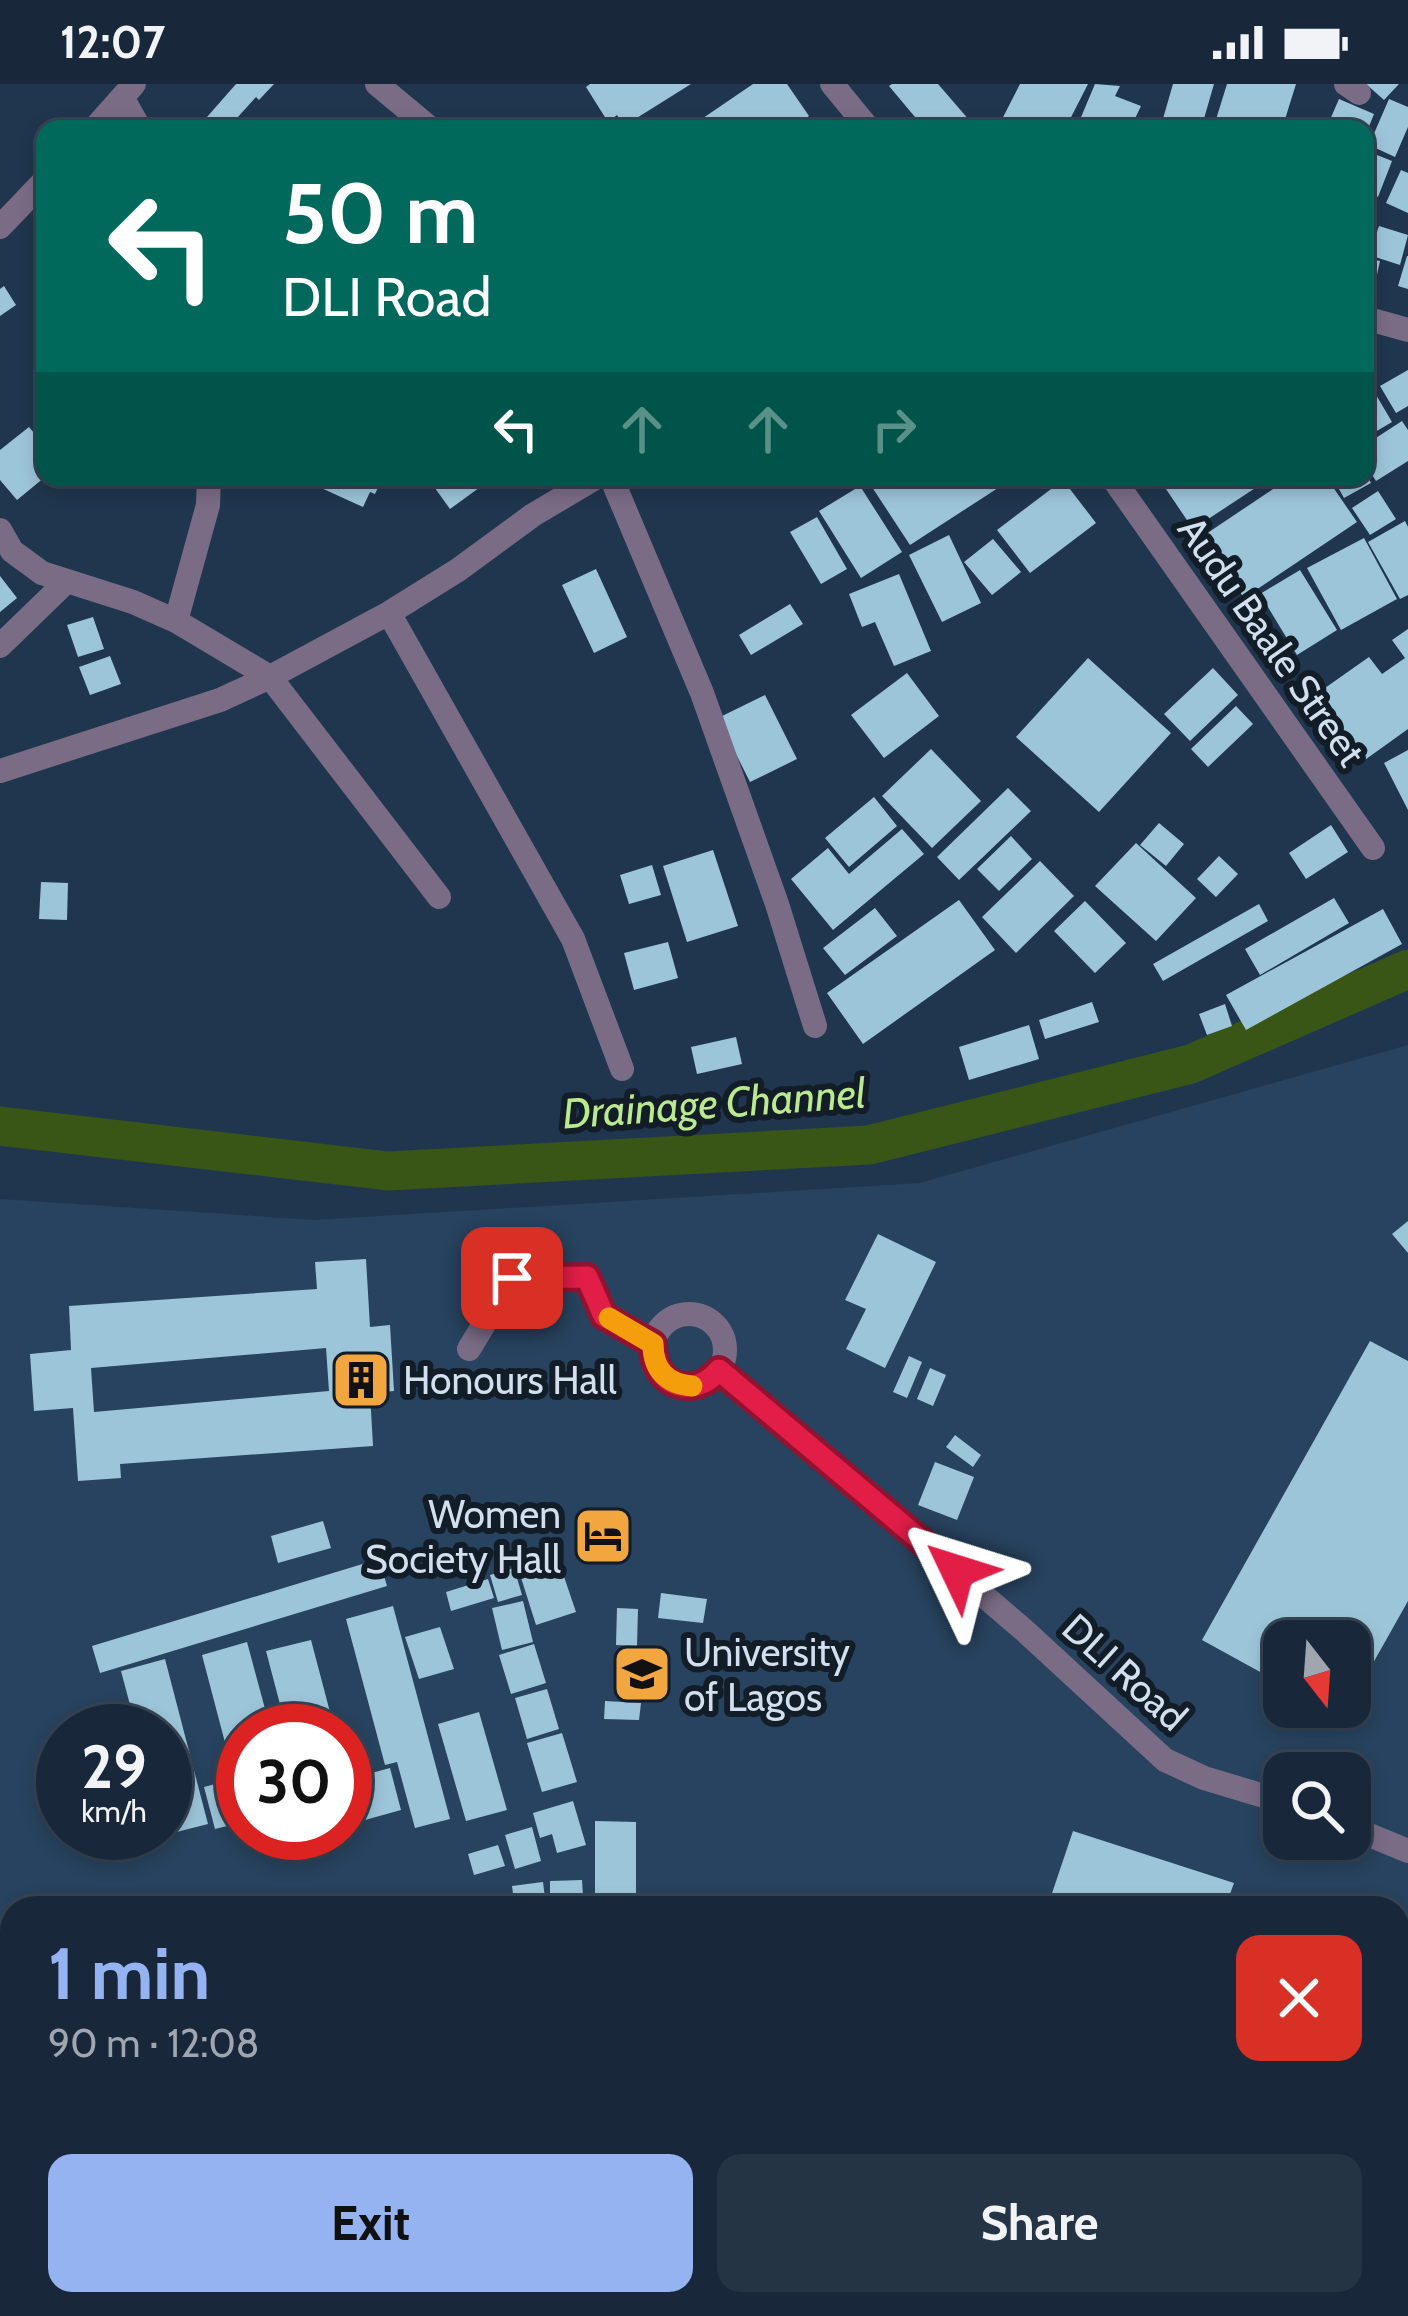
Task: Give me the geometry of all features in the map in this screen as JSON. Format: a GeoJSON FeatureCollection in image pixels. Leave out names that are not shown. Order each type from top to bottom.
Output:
{"type":"FeatureCollection","features":[{"type":"Feature","properties":{"kind":"street"},"geometry":{"type":"LineString","coordinates":[[377,84],[420,120]]}},
{"type":"Feature","properties":{"kind":"street"},"geometry":{"type":"LineString","coordinates":[[832,84],[862,120]]}},
{"type":"Feature","properties":{"kind":"street"},"geometry":{"type":"LineString","coordinates":[[102,120],[129,91]]}},
{"type":"Feature","properties":{"kind":"street"},"geometry":{"type":"LineString","coordinates":[[129,91],[137,120]]}},
{"type":"Feature","properties":{"kind":"street"},"geometry":{"type":"LineString","coordinates":[[0,227],[36,189]]}},
{"type":"Feature","properties":{"kind":"street"},"geometry":{"type":"LineString","coordinates":[[1374,321],[1408,330]]}},
{"type":"Feature","properties":{"kind":"street"},"geometry":{"type":"LineString","coordinates":[[176,621],[208,505],[209,486]]}},
{"type":"Feature","properties":{"kind":"street"},"geometry":{"type":"LineString","coordinates":[[0,771],[220,700],[270,677],[389,613],[581,486]]}},
{"type":"Feature","properties":{"kind":"street"},"geometry":{"type":"LineString","coordinates":[[615,486],[702,693],[777,904],[814,1026]]}},
{"type":"Feature","properties":{"kind":"street","name":"Audu Baale Street"},"geometry":{"type":"LineString","coordinates":[[1118,486],[1372,848]]}},
{"type":"Feature","properties":{"kind":"street"},"geometry":{"type":"LineString","coordinates":[[0,530],[12,551],[42,573],[176,621],[270,677],[439,897]]}},
{"type":"Feature","properties":{"kind":"street"},"geometry":{"type":"LineString","coordinates":[[0,646],[67,581]]}},
{"type":"Feature","properties":{"kind":"street"},"geometry":{"type":"LineString","coordinates":[[389,613],[573,939],[622,1069]]}},
{"type":"Feature","properties":{"kind":"street"},"geometry":{"type":"LineString","coordinates":[[469,1348],[512,1278],[587,1277],[604,1316],[653,1344]]}},
{"type":"Feature","properties":{"kind":"street"},"geometry":{"type":"LineString","coordinates":[[699,1316],[723,1337],[724,1359],[712,1379],[701,1385],[676,1384],[658,1368],[653,1344],[665,1323],[676,1317],[699,1316]]}},
{"type":"Feature","properties":{"kind":"street","name":"DLI Road"},"geometry":{"type":"LineString","coordinates":[[719,1370],[1025,1630],[1165,1760],[1263,1796]]}},
{"type":"Feature","properties":{"kind":"street"},"geometry":{"type":"LineString","coordinates":[[1371,1836],[1408,1851]]}},
{"type":"Feature","properties":{"kind":"shaded area","name":"University of Lagos"},"geometry":{"type":"Polygon","coordinates":[[[1408,1045],[1408,1896],[0,1896],[0,1199],[314,1220],[920,1183],[1408,1045]]]}},
{"type":"Feature","properties":{"kind":"building"},"geometry":{"type":"Polygon","coordinates":[[[236,84],[274,84],[235,120],[207,117],[236,84]]]}},
{"type":"Feature","properties":{"kind":"building"},"geometry":{"type":"Polygon","coordinates":[[[691,84],[634,120],[620,120],[617,115],[607,120],[586,87],[691,84]]]}},
{"type":"Feature","properties":{"kind":"building"},"geometry":{"type":"Polygon","coordinates":[[[753,84],[787,84],[809,116],[803,120],[700,120],[753,84]]]}},
{"type":"Feature","properties":{"kind":"building"},"geometry":{"type":"Polygon","coordinates":[[[938,84],[969,120],[917,120],[889,86],[938,84]]]}},
{"type":"Feature","properties":{"kind":"building"},"geometry":{"type":"Polygon","coordinates":[[[1020,84],[1088,84],[1070,120],[1002,120],[1020,84]]]}},
{"type":"Feature","properties":{"kind":"building"},"geometry":{"type":"Polygon","coordinates":[[[1095,84],[1120,86],[1115,96],[1141,106],[1134,120],[1080,120],[1095,84]]]}},
{"type":"Feature","properties":{"kind":"building"},"geometry":{"type":"Polygon","coordinates":[[[1173,84],[1214,84],[1204,120],[1163,120],[1173,84]]]}},
{"type":"Feature","properties":{"kind":"building"},"geometry":{"type":"Polygon","coordinates":[[[1227,84],[1296,84],[1285,120],[1216,120],[1227,84]]]}},
{"type":"Feature","properties":{"kind":"building"},"geometry":{"type":"Polygon","coordinates":[[[1366,84],[1399,84],[1384,100],[1366,84]]]}},
{"type":"Feature","properties":{"kind":"building"},"geometry":{"type":"Polygon","coordinates":[[[1339,99],[1374,114],[1372,120],[1330,120],[1339,99]]]}},
{"type":"Feature","properties":{"kind":"building"},"geometry":{"type":"Polygon","coordinates":[[[1389,99],[1408,107],[1408,127],[1395,157],[1374,147],[1374,134],[1389,99]]]}},
{"type":"Feature","properties":{"kind":"building"},"geometry":{"type":"Polygon","coordinates":[[[1374,154],[1392,161],[1378,197],[1374,195],[1374,154]]]}},
{"type":"Feature","properties":{"kind":"building"},"geometry":{"type":"Polygon","coordinates":[[[1401,170],[1408,173],[1408,213],[1386,203],[1401,170]]]}},
{"type":"Feature","properties":{"kind":"building"},"geometry":{"type":"Polygon","coordinates":[[[1379,226],[1408,235],[1400,265],[1374,257],[1379,226]]]}},
{"type":"Feature","properties":{"kind":"building"},"geometry":{"type":"Polygon","coordinates":[[[1408,256],[1408,289],[1398,286],[1408,256]]]}},
{"type":"Feature","properties":{"kind":"building"},"geometry":{"type":"Polygon","coordinates":[[[4,286],[16,305],[0,316],[0,289],[4,286]]]}},
{"type":"Feature","properties":{"kind":"building"},"geometry":{"type":"Polygon","coordinates":[[[1408,370],[1408,406],[1396,413],[1380,386],[1408,370]]]}},
{"type":"Feature","properties":{"kind":"building"},"geometry":{"type":"Polygon","coordinates":[[[1374,391],[1392,422],[1374,433],[1374,391]]]}},
{"type":"Feature","properties":{"kind":"building"},"geometry":{"type":"Polygon","coordinates":[[[1402,421],[1408,430],[1408,461],[1376,481],[1374,478],[1374,439],[1402,421]]]}},
{"type":"Feature","properties":{"kind":"building"},"geometry":{"type":"Polygon","coordinates":[[[29,427],[36,435],[36,484],[17,500],[0,480],[0,450],[29,427]]]}},
{"type":"Feature","properties":{"kind":"building"},"geometry":{"type":"Polygon","coordinates":[[[317,486],[379,486],[363,507],[317,486]]]}},
{"type":"Feature","properties":{"kind":"building"},"geometry":{"type":"Polygon","coordinates":[[[433,486],[482,486],[450,509],[433,486]]]}},
{"type":"Feature","properties":{"kind":"building"},"geometry":{"type":"Polygon","coordinates":[[[860,486],[902,552],[861,578],[819,511],[860,486]]]}},
{"type":"Feature","properties":{"kind":"building"},"geometry":{"type":"Polygon","coordinates":[[[871,486],[1001,486],[910,545],[871,486]]]}},
{"type":"Feature","properties":{"kind":"building"},"geometry":{"type":"Polygon","coordinates":[[[1055,486],[1068,486],[1096,523],[1030,573],[997,530],[1055,486]]]}},
{"type":"Feature","properties":{"kind":"building"},"geometry":{"type":"Polygon","coordinates":[[[1170,486],[1258,486],[1193,529],[1166,489],[1170,486]]]}},
{"type":"Feature","properties":{"kind":"building"},"geometry":{"type":"Polygon","coordinates":[[[1278,486],[1332,486],[1357,522],[1244,598],[1203,536],[1278,486]]]}},
{"type":"Feature","properties":{"kind":"building"},"geometry":{"type":"Polygon","coordinates":[[[1337,486],[1366,486],[1344,498],[1337,486]]]}},
{"type":"Feature","properties":{"kind":"building"},"geometry":{"type":"Polygon","coordinates":[[[1378,491],[1396,519],[1370,535],[1352,508],[1378,491]]]}},
{"type":"Feature","properties":{"kind":"building"},"geometry":{"type":"Polygon","coordinates":[[[817,517],[847,569],[821,584],[790,532],[817,517]]]}},
{"type":"Feature","properties":{"kind":"building"},"geometry":{"type":"Polygon","coordinates":[[[1405,521],[1408,595],[1400,599],[1368,542],[1405,521]]]}},
{"type":"Feature","properties":{"kind":"building"},"geometry":{"type":"Polygon","coordinates":[[[949,535],[981,603],[942,622],[909,555],[949,535]]]}},
{"type":"Feature","properties":{"kind":"building"},"geometry":{"type":"Polygon","coordinates":[[[1364,538],[1397,599],[1341,630],[1307,568],[1364,538]]]}},
{"type":"Feature","properties":{"kind":"building"},"geometry":{"type":"Polygon","coordinates":[[[993,539],[1021,572],[992,595],[964,562],[993,539]]]}},
{"type":"Feature","properties":{"kind":"building"},"geometry":{"type":"Polygon","coordinates":[[[596,569],[627,637],[594,653],[562,585],[596,569]]]}},
{"type":"Feature","properties":{"kind":"building"},"geometry":{"type":"Polygon","coordinates":[[[1300,570],[1337,630],[1297,655],[1260,594],[1300,570]]]}},
{"type":"Feature","properties":{"kind":"building"},"geometry":{"type":"Polygon","coordinates":[[[899,574],[931,651],[894,666],[875,622],[862,627],[849,594],[899,574]]]}},
{"type":"Feature","properties":{"kind":"building"},"geometry":{"type":"Polygon","coordinates":[[[0,576],[17,598],[0,612],[0,576]]]}},
{"type":"Feature","properties":{"kind":"building"},"geometry":{"type":"Polygon","coordinates":[[[790,604],[803,624],[751,655],[739,635],[790,604]]]}},
{"type":"Feature","properties":{"kind":"building"},"geometry":{"type":"Polygon","coordinates":[[[93,617],[104,649],[78,657],[67,625],[93,617]]]}},
{"type":"Feature","properties":{"kind":"building"},"geometry":{"type":"Polygon","coordinates":[[[1408,629],[1408,729],[1362,762],[1315,695],[1369,657],[1382,674],[1405,658],[1392,640],[1408,629]]]}},
{"type":"Feature","properties":{"kind":"building"},"geometry":{"type":"Polygon","coordinates":[[[1273,640],[1291,666],[1278,675],[1261,648],[1273,640]]]}},
{"type":"Feature","properties":{"kind":"building"},"geometry":{"type":"Polygon","coordinates":[[[110,656],[121,684],[90,695],[79,667],[110,656]]]}},
{"type":"Feature","properties":{"kind":"building"},"geometry":{"type":"Polygon","coordinates":[[[1088,658],[1171,733],[1099,812],[1016,737],[1088,658]]]}},
{"type":"Feature","properties":{"kind":"building"},"geometry":{"type":"Polygon","coordinates":[[[1213,668],[1238,695],[1190,741],[1164,714],[1213,668]]]}},
{"type":"Feature","properties":{"kind":"building"},"geometry":{"type":"Polygon","coordinates":[[[907,673],[939,716],[884,758],[851,715],[907,673]]]}},
{"type":"Feature","properties":{"kind":"building"},"geometry":{"type":"Polygon","coordinates":[[[765,695],[797,759],[750,782],[718,718],[765,695]]]}},
{"type":"Feature","properties":{"kind":"building"},"geometry":{"type":"Polygon","coordinates":[[[1236,706],[1253,724],[1208,767],[1191,749],[1236,706]]]}},
{"type":"Feature","properties":{"kind":"building"},"geometry":{"type":"Polygon","coordinates":[[[931,749],[981,801],[932,848],[882,796],[931,749]]]}},
{"type":"Feature","properties":{"kind":"building"},"geometry":{"type":"Polygon","coordinates":[[[1408,750],[1408,810],[1384,763],[1408,750]]]}},
{"type":"Feature","properties":{"kind":"building"},"geometry":{"type":"Polygon","coordinates":[[[1008,788],[1031,811],[959,880],[937,857],[1008,788]]]}},
{"type":"Feature","properties":{"kind":"building"},"geometry":{"type":"Polygon","coordinates":[[[874,797],[897,826],[849,867],[825,838],[874,797]]]}},
{"type":"Feature","properties":{"kind":"building"},"geometry":{"type":"Polygon","coordinates":[[[1159,823],[1184,844],[1166,866],[1140,845],[1159,823]]]}},
{"type":"Feature","properties":{"kind":"building"},"geometry":{"type":"Polygon","coordinates":[[[1331,825],[1348,852],[1306,879],[1289,853],[1331,825]]]}},
{"type":"Feature","properties":{"kind":"building"},"geometry":{"type":"Polygon","coordinates":[[[902,829],[924,854],[833,930],[791,879],[828,848],[849,874],[902,829]]]}},
{"type":"Feature","properties":{"kind":"building"},"geometry":{"type":"Polygon","coordinates":[[[1011,836],[1032,859],[999,891],[977,869],[1011,836]]]}},
{"type":"Feature","properties":{"kind":"building"},"geometry":{"type":"Polygon","coordinates":[[[1136,843],[1196,898],[1156,941],[1095,886],[1136,843]]]}},
{"type":"Feature","properties":{"kind":"building"},"geometry":{"type":"Polygon","coordinates":[[[713,850],[738,926],[687,942],[663,866],[713,850]]]}},
{"type":"Feature","properties":{"kind":"building"},"geometry":{"type":"Polygon","coordinates":[[[1219,856],[1238,874],[1216,897],[1197,879],[1219,856]]]}},
{"type":"Feature","properties":{"kind":"building"},"geometry":{"type":"Polygon","coordinates":[[[1040,861],[1074,896],[1016,953],[982,917],[1040,861]]]}},
{"type":"Feature","properties":{"kind":"building"},"geometry":{"type":"Polygon","coordinates":[[[652,865],[661,895],[629,904],[620,875],[652,865]]]}},
{"type":"Feature","properties":{"kind":"building"},"geometry":{"type":"Polygon","coordinates":[[[41,882],[68,883],[67,920],[39,919],[41,882]]]}},
{"type":"Feature","properties":{"kind":"building"},"geometry":{"type":"Polygon","coordinates":[[[1334,898],[1349,923],[1260,975],[1245,949],[1334,898]]]}},
{"type":"Feature","properties":{"kind":"building"},"geometry":{"type":"Polygon","coordinates":[[[959,900],[995,950],[863,1044],[827,993],[959,900]]]}},
{"type":"Feature","properties":{"kind":"building"},"geometry":{"type":"Polygon","coordinates":[[[1085,901],[1126,943],[1095,973],[1054,931],[1085,901]]]}},
{"type":"Feature","properties":{"kind":"building"},"geometry":{"type":"Polygon","coordinates":[[[1259,904],[1268,921],[1163,981],[1153,964],[1259,904]]]}},
{"type":"Feature","properties":{"kind":"building"},"geometry":{"type":"Polygon","coordinates":[[[875,908],[897,936],[845,975],[823,948],[875,908]]]}},
{"type":"Feature","properties":{"kind":"building"},"geometry":{"type":"Polygon","coordinates":[[[1383,909],[1402,944],[1246,1030],[1226,995],[1383,909]]]}},
{"type":"Feature","properties":{"kind":"building"},"geometry":{"type":"Polygon","coordinates":[[[668,942],[678,978],[634,990],[624,953],[668,942]]]}},
{"type":"Feature","properties":{"kind":"building"},"geometry":{"type":"Polygon","coordinates":[[[1092,1002],[1099,1022],[1045,1039],[1039,1020],[1092,1002]]]}},
{"type":"Feature","properties":{"kind":"building"},"geometry":{"type":"Polygon","coordinates":[[[1225,1004],[1232,1026],[1207,1035],[1199,1014],[1225,1004]]]}},
{"type":"Feature","properties":{"kind":"building"},"geometry":{"type":"Polygon","coordinates":[[[1029,1025],[1039,1059],[969,1080],[959,1047],[1029,1025]]]}},
{"type":"Feature","properties":{"kind":"building"},"geometry":{"type":"Polygon","coordinates":[[[736,1037],[742,1064],[697,1074],[691,1047],[736,1037]]]}},
{"type":"Feature","properties":{"kind":"building"},"geometry":{"type":"Polygon","coordinates":[[[1408,1221],[1408,1253],[1392,1234],[1408,1221]]]}},
{"type":"Feature","properties":{"kind":"building"},"geometry":{"type":"Polygon","coordinates":[[[878,1234],[936,1262],[885,1368],[846,1349],[866,1309],[845,1300],[878,1234]]]}},
{"type":"Feature","properties":{"kind":"building","name":"Honours Hall"},"geometry":{"type":"Polygon","coordinates":[[[366,1259],[370,1327],[390,1325],[394,1391],[370,1393],[373,1446],[120,1464],[121,1478],[78,1481],[73,1408],[34,1411],[30,1354],[71,1350],[69,1306],[317,1289],[315,1262],[366,1259]],[[326,1348],[91,1368],[94,1412],[329,1391],[326,1348]]]}},
{"type":"Feature","properties":{"kind":"building"},"geometry":{"type":"Polygon","coordinates":[[[1370,1341],[1408,1361],[1408,1601],[1371,1667],[1371,1620],[1263,1620],[1263,1673],[1202,1640],[1370,1341]]]}},
{"type":"Feature","properties":{"kind":"building"},"geometry":{"type":"Polygon","coordinates":[[[909,1356],[922,1362],[907,1398],[893,1392],[909,1356]]]}},
{"type":"Feature","properties":{"kind":"building"},"geometry":{"type":"Polygon","coordinates":[[[930,1368],[946,1375],[933,1406],[917,1399],[930,1368]]]}},
{"type":"Feature","properties":{"kind":"building"},"geometry":{"type":"Polygon","coordinates":[[[955,1435],[981,1455],[973,1467],[946,1447],[955,1435]]]}},
{"type":"Feature","properties":{"kind":"building"},"geometry":{"type":"Polygon","coordinates":[[[935,1462],[974,1477],[957,1520],[918,1505],[935,1462]]]}},
{"type":"Feature","properties":{"kind":"building"},"geometry":{"type":"Polygon","coordinates":[[[323,1521],[331,1548],[278,1563],[271,1536],[323,1521]]]}},
{"type":"Feature","properties":{"kind":"building"},"geometry":{"type":"Polygon","coordinates":[[[556,1553],[576,1612],[536,1625],[517,1565],[556,1553]]]}},
{"type":"Feature","properties":{"kind":"building"},"geometry":{"type":"Polygon","coordinates":[[[379,1559],[387,1586],[100,1673],[92,1646],[379,1559]]]}},
{"type":"Feature","properties":{"kind":"building"},"geometry":{"type":"Polygon","coordinates":[[[514,1568],[522,1595],[498,1602],[490,1575],[514,1568]]]}},
{"type":"Feature","properties":{"kind":"building"},"geometry":{"type":"Polygon","coordinates":[[[488,1579],[494,1598],[451,1611],[446,1592],[488,1579]]]}},
{"type":"Feature","properties":{"kind":"building"},"geometry":{"type":"Polygon","coordinates":[[[661,1593],[707,1599],[703,1623],[658,1618],[661,1593]]]}},
{"type":"Feature","properties":{"kind":"building"},"geometry":{"type":"Polygon","coordinates":[[[523,1601],[533,1642],[502,1650],[492,1608],[523,1601]]]}},
{"type":"Feature","properties":{"kind":"building"},"geometry":{"type":"Polygon","coordinates":[[[393,1606],[450,1819],[415,1828],[397,1762],[385,1765],[346,1619],[393,1606]]]}},
{"type":"Feature","properties":{"kind":"building"},"geometry":{"type":"Polygon","coordinates":[[[617,1608],[638,1609],[637,1646],[616,1645],[617,1608]]]}},
{"type":"Feature","properties":{"kind":"building"},"geometry":{"type":"Polygon","coordinates":[[[440,1627],[454,1669],[419,1679],[405,1637],[440,1627]]]}},
{"type":"Feature","properties":{"kind":"building"},"geometry":{"type":"Polygon","coordinates":[[[311,1640],[328,1704],[280,1704],[266,1651],[311,1640]]]}},
{"type":"Feature","properties":{"kind":"building"},"geometry":{"type":"Polygon","coordinates":[[[247,1642],[264,1704],[216,1704],[216,1708],[202,1655],[247,1642]]]}},
{"type":"Feature","properties":{"kind":"building"},"geometry":{"type":"Polygon","coordinates":[[[534,1644],[546,1683],[511,1694],[499,1655],[534,1644]]]}},
{"type":"Feature","properties":{"kind":"building"},"geometry":{"type":"Polygon","coordinates":[[[619,1655],[635,1657],[632,1692],[616,1691],[619,1655]]]}},
{"type":"Feature","properties":{"kind":"building"},"geometry":{"type":"Polygon","coordinates":[[[165,1659],[177,1704],[130,1704],[121,1671],[165,1659]]]}},
{"type":"Feature","properties":{"kind":"building"},"geometry":{"type":"Polygon","coordinates":[[[547,1689],[559,1729],[527,1739],[515,1698],[547,1689]]]}},
{"type":"Feature","properties":{"kind":"building"},"geometry":{"type":"Polygon","coordinates":[[[605,1701],[641,1703],[639,1720],[604,1719],[605,1701]]]}},
{"type":"Feature","properties":{"kind":"building"},"geometry":{"type":"Polygon","coordinates":[[[479,1712],[507,1810],[466,1821],[438,1724],[479,1712]]]}},
{"type":"Feature","properties":{"kind":"building"},"geometry":{"type":"Polygon","coordinates":[[[562,1733],[577,1782],[542,1792],[527,1743],[562,1733]]]}},
{"type":"Feature","properties":{"kind":"building"},"geometry":{"type":"Polygon","coordinates":[[[192,1763],[208,1824],[192,1828],[192,1763]]]}},
{"type":"Feature","properties":{"kind":"building"},"geometry":{"type":"Polygon","coordinates":[[[390,1768],[401,1810],[372,1818],[372,1773],[390,1768]]]}},
{"type":"Feature","properties":{"kind":"building"},"geometry":{"type":"Polygon","coordinates":[[[216,1784],[216,1829],[215,1829],[204,1787],[216,1784]]]}},
{"type":"Feature","properties":{"kind":"building"},"geometry":{"type":"Polygon","coordinates":[[[573,1801],[586,1845],[557,1853],[552,1834],[540,1838],[533,1813],[573,1801]]]}},
{"type":"Feature","properties":{"kind":"building"},"geometry":{"type":"Polygon","coordinates":[[[595,1821],[636,1822],[636,1896],[595,1896],[595,1821]]]}},
{"type":"Feature","properties":{"kind":"building"},"geometry":{"type":"Polygon","coordinates":[[[532,1827],[541,1861],[515,1869],[505,1835],[532,1827]]]}},
{"type":"Feature","properties":{"kind":"building"},"geometry":{"type":"Polygon","coordinates":[[[1073,1831],[1234,1883],[1229,1896],[1051,1896],[1073,1831]]]}},
{"type":"Feature","properties":{"kind":"building"},"geometry":{"type":"Polygon","coordinates":[[[498,1845],[505,1866],[474,1875],[468,1854],[498,1845]]]}},
{"type":"Feature","properties":{"kind":"building"},"geometry":{"type":"Polygon","coordinates":[[[582,1880],[583,1896],[550,1896],[550,1881],[582,1880]]]}},
{"type":"Feature","properties":{"kind":"building"},"geometry":{"type":"Polygon","coordinates":[[[543,1882],[545,1896],[513,1896],[512,1886],[543,1882]]]}},
{"type":"Feature","properties":{"kind":"waterway","name":"Drainage Channel"},"geometry":{"type":"LineString","coordinates":[[0,1126],[388,1171],[869,1145],[1191,1064],[1408,969]]}},
{"type":"Feature","properties":{"kind":"slow traffic"},"geometry":{"type":"LineString","coordinates":[[609,1318],[653,1344],[653,1357],[665,1378],[692,1386]]}},
{"type":"Feature","properties":{"kind":"place","name":"Honours Hall"},"geometry":{"type":"Point","coordinates":[361,1380]}},
{"type":"Feature","properties":{"kind":"place","name":"Women Society Hall"},"geometry":{"type":"Point","coordinates":[603,1536]}},
{"type":"Feature","properties":{"kind":"place","name":"University of Lagos"},"geometry":{"type":"Point","coordinates":[642,1674]}},
{"type":"Feature","properties":{"kind":"route"},"geometry":{"type":"LineString","coordinates":[[512,1278],[587,1277],[604,1316],[653,1344],[653,1357],[665,1378],[676,1384],[701,1385],[719,1370],[957,1571]]}}]}
